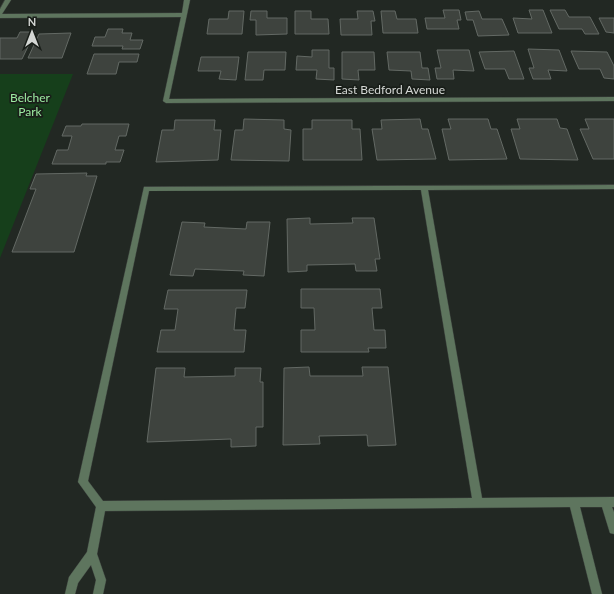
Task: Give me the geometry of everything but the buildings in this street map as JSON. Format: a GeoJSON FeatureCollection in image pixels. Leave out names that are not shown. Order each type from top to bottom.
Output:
{"type":"FeatureCollection","features":[{"type":"Feature","properties":{"kind":"street"},"geometry":{"type":"LineString","coordinates":[[8,0],[0,15],[184,15],[187,0]]}},
{"type":"Feature","properties":{"kind":"street","name":"East Bedford Avenue"},"geometry":{"type":"LineString","coordinates":[[184,15],[166,101],[614,99]]}},
{"type":"Feature","properties":{"kind":"street"},"geometry":{"type":"LineString","coordinates":[[70,594],[73,581],[92,554],[101,506],[83,482],[146,189],[614,187]]}},
{"type":"Feature","properties":{"kind":"street"},"geometry":{"type":"LineString","coordinates":[[424,188],[478,503]]}},
{"type":"Feature","properties":{"kind":"street"},"geometry":{"type":"LineString","coordinates":[[101,506],[610,502],[614,529]]}},
{"type":"Feature","properties":{"kind":"street"},"geometry":{"type":"LineString","coordinates":[[574,503],[597,594]]}},
{"type":"Feature","properties":{"kind":"street"},"geometry":{"type":"LineString","coordinates":[[92,554],[101,580],[98,594]]}},
{"type":"Feature","properties":{"kind":"green space","name":"Belcher Park"},"geometry":{"type":"Polygon","coordinates":[[[0,74],[73,74],[0,258],[0,74]]]}}]}
